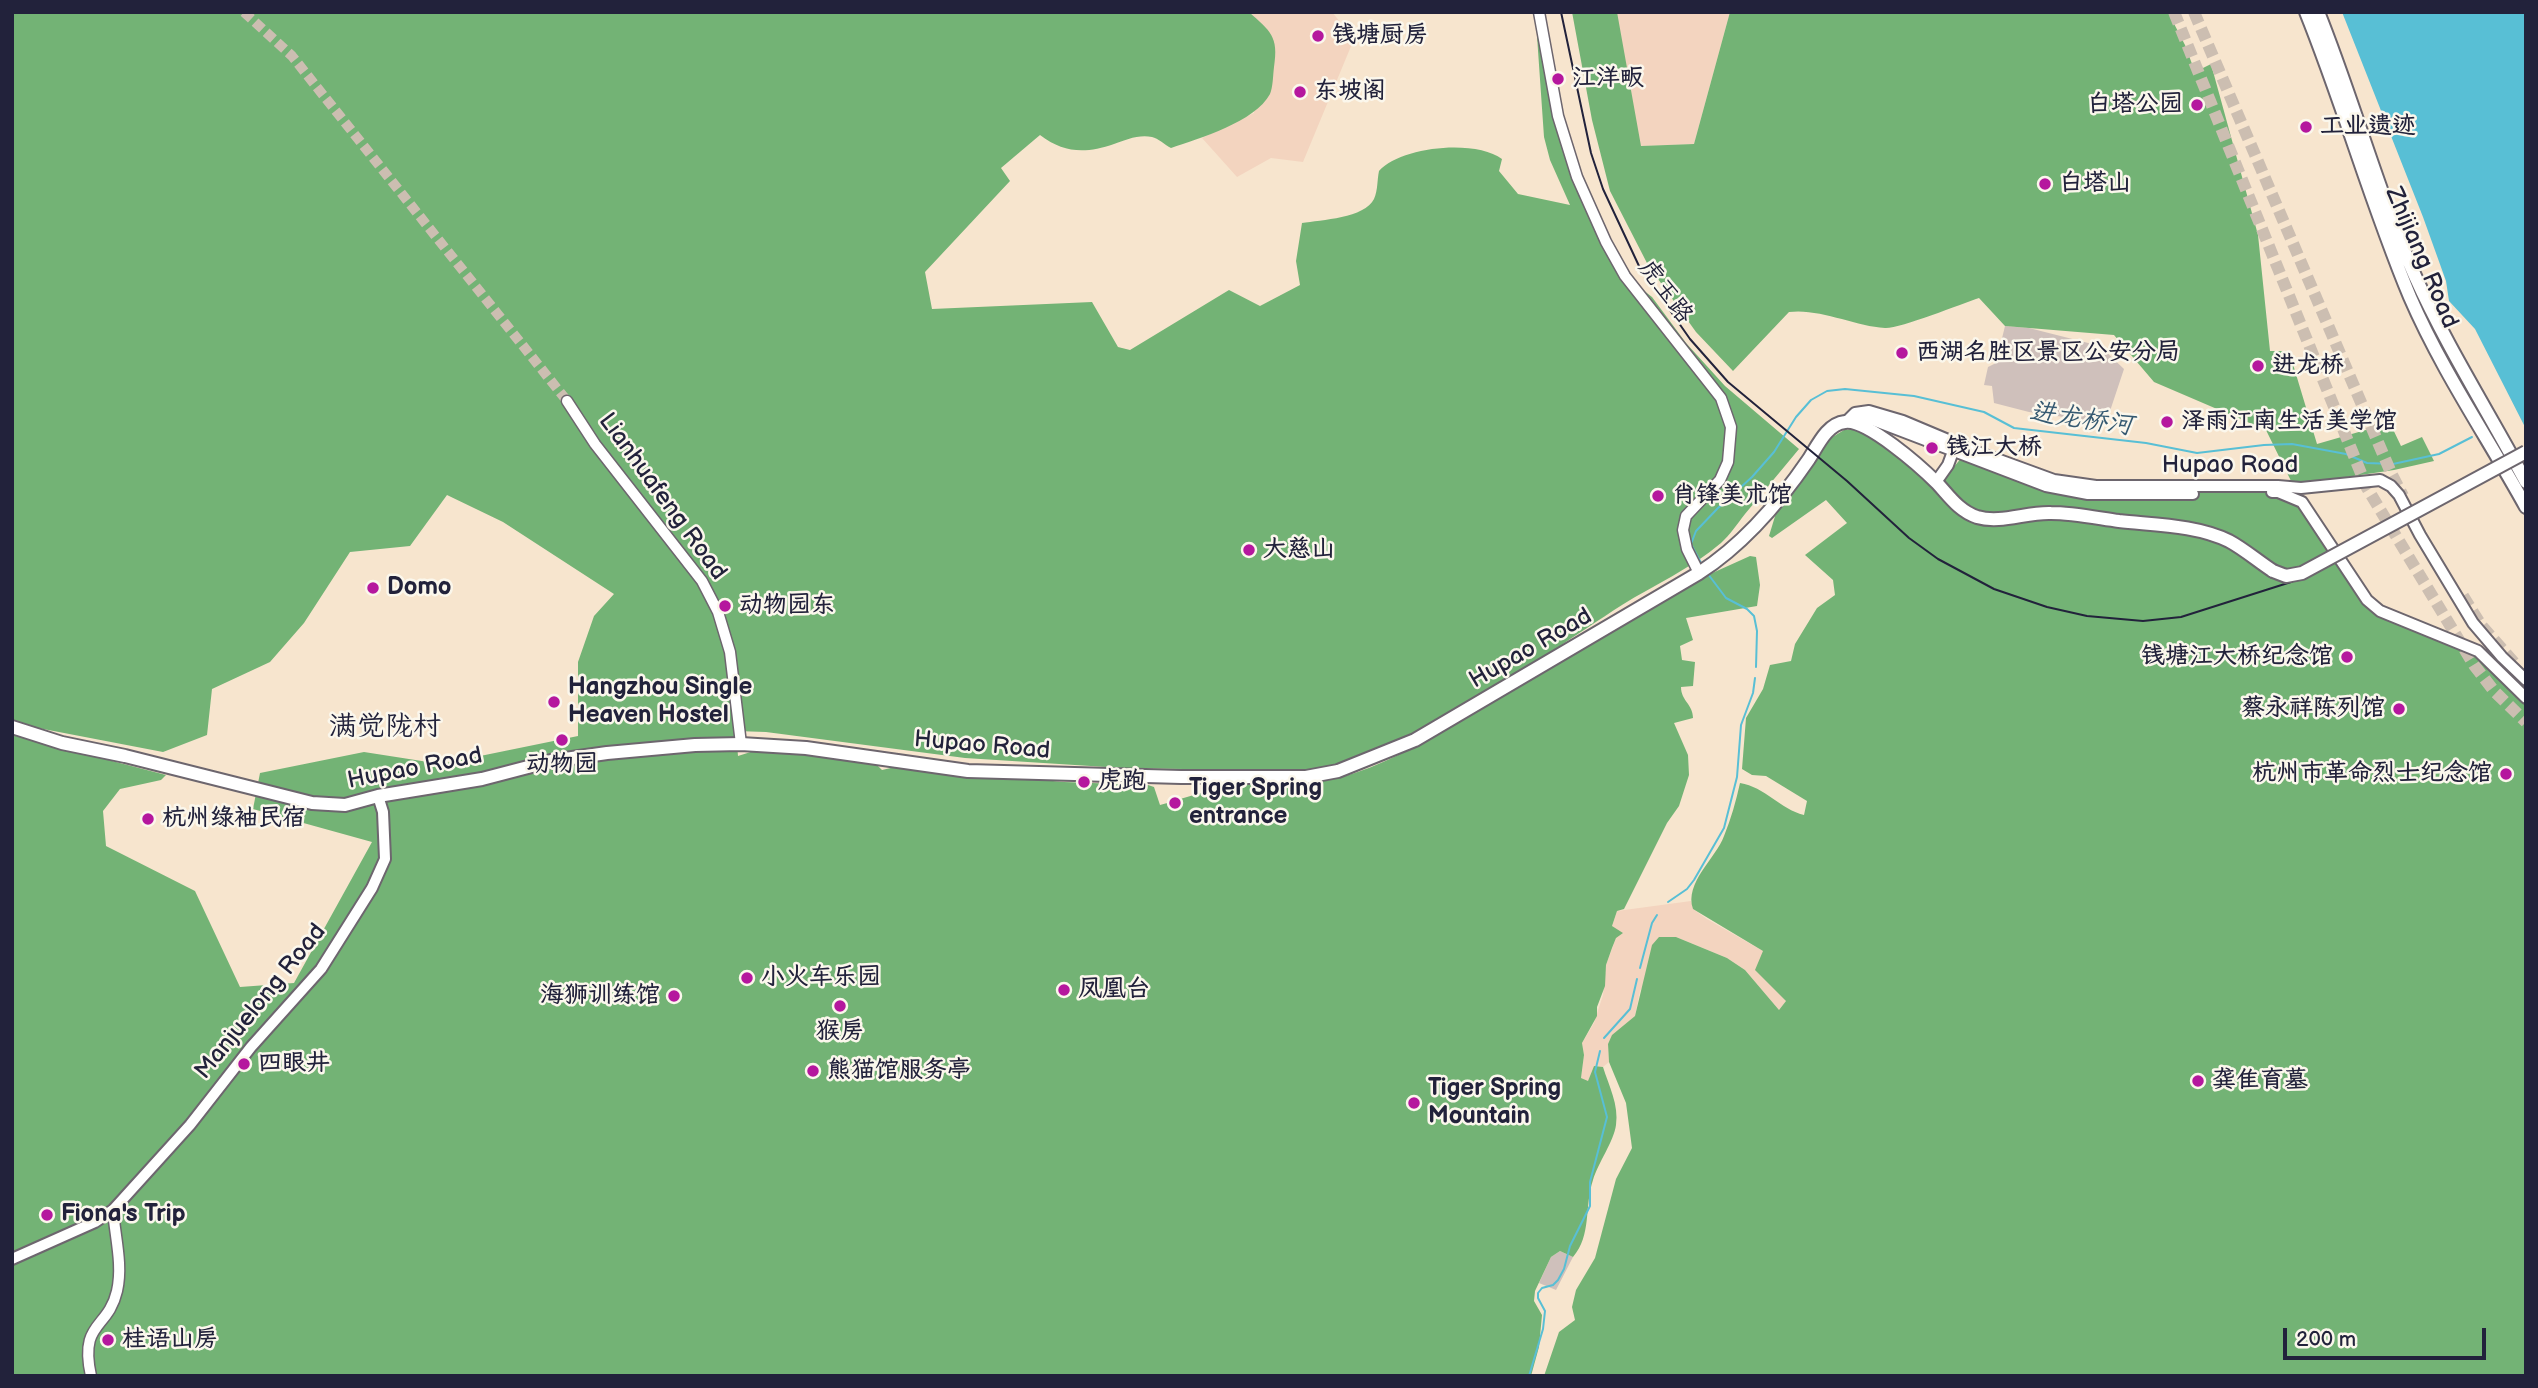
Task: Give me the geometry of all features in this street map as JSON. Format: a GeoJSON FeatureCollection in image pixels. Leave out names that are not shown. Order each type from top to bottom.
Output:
{"type":"FeatureCollection","features":[{"type":"Feature","properties":{"kind":"main road","name":"Zhijiang Road"},"geometry":{"type":"LineString","coordinates":[[2306,12],[2384,232],[2412,300],[2434,345],[2526,508]]}},
{"type":"Feature","properties":{"kind":"main road","name":"Zhijiang Road"},"geometry":{"type":"LineString","coordinates":[[2318,12],[2386,204],[2415,275],[2446,341],[2526,482]]}},
{"type":"Feature","properties":{"kind":"main road","name":"Hupao Road"},"geometry":{"type":"LineString","coordinates":[[12,727],[62,743],[312,803],[345,805],[378,796],[482,779],[532,765],[607,753],[695,745],[741,744],[806,748],[968,771],[1181,777],[1306,777],[1338,771],[1415,740],[1699,573],[1749,534],[1808,461],[1824,435],[1836,426],[1861,419],[1874,420],[2054,480],[2096,486],[2301,488],[2380,480],[2391,486],[2399,495],[2473,623],[2501,657],[2526,680]]}},
{"type":"Feature","properties":{"kind":"main road"},"geometry":{"type":"LineString","coordinates":[[1846,422],[1872,429],[1937,484],[1956,505],[1976,516],[1996,520],[2020,514],[2051,513],[2205,531],[2230,541],[2273,571],[2286,576],[2302,573],[2526,452]]}},
{"type":"Feature","properties":{"kind":"main road","name":"Hupao Road"},"geometry":{"type":"LineString","coordinates":[[1954,447],[1966,456],[2046,486],[2088,494],[2278,492],[2294,497],[2302,502],[2367,600],[2380,611],[2478,651],[2526,698]]}},
{"type":"Feature","properties":{"kind":"main road"},"geometry":{"type":"LineString","coordinates":[[1937,484],[1948,466],[1954,447]]}},
{"type":"Feature","properties":{"kind":"main road"},"geometry":{"type":"LineString","coordinates":[[1937,484],[1966,456]]}},
{"type":"Feature","properties":{"kind":"main road","name":"Manjuelong Road"},"geometry":{"type":"LineString","coordinates":[[12,1259],[95,1223],[113,1210],[190,1125],[251,1047],[320,969],[372,888],[384,859],[383,812],[378,796]]}},
{"type":"Feature","properties":{"kind":"street","name":"虎玉路"},"geometry":{"type":"LineString","coordinates":[[1539,12],[1558,116],[1577,177],[1606,242],[1625,276],[1721,398],[1731,427],[1728,462],[1720,480],[1686,516],[1683,530],[1687,549],[1699,573]]}},
{"type":"Feature","properties":{"kind":"street","name":"Lianhuafeng Road"},"geometry":{"type":"LineString","coordinates":[[567,401],[595,444],[702,582],[718,612],[730,652],[741,744]]}},
{"type":"Feature","properties":{"kind":"street"},"geometry":{"type":"LineString","coordinates":[[91,1376],[88,1342],[91,1333],[113,1303],[120,1270],[113,1210]]}},
{"type":"Feature","properties":{"kind":"shaded area"},"geometry":{"type":"Polygon","coordinates":[[[1249,12],[1332,12],[1354,39],[1303,162],[1271,158],[1237,177],[1202,138],[1254,113],[1252,15],[1249,12]]]}},
{"type":"Feature","properties":{"kind":"shaded area"},"geometry":{"type":"Polygon","coordinates":[[[1579,12],[1730,12],[1694,144],[1641,146],[1579,12]]]}},
{"type":"Feature","properties":{"kind":"shaded area"},"geometry":{"type":"Polygon","coordinates":[[[2005,326],[2029,328],[2100,346],[2124,369],[2106,423],[2029,412],[1994,403],[1992,386],[1984,385],[1988,367],[1996,363],[2005,326]]]}},
{"type":"Feature","properties":{"kind":"shaded area"},"geometry":{"type":"Polygon","coordinates":[[[1691,901],[1693,909],[1707,919],[1763,951],[1786,1001],[1779,1010],[1745,970],[1727,958],[1676,937],[1640,991],[1635,1016],[1613,1035],[1608,1044],[1609,1062],[1603,1067],[1594,1066],[1588,1082],[1581,1078],[1584,1055],[1582,1043],[1594,1023],[1603,995],[1606,965],[1616,938],[1612,926],[1617,911],[1691,901]]]}},
{"type":"Feature","properties":{"kind":"shaded area"},"geometry":{"type":"Polygon","coordinates":[[[1560,1251],[1573,1257],[1556,1290],[1539,1283],[1551,1257],[1560,1251]]]}},
{"type":"Feature","properties":{"kind":"green space"},"geometry":{"type":"Polygon","coordinates":[[[12,12],[1249,12],[1271,35],[1275,48],[1270,94],[1252,113],[1226,128],[1171,148],[1154,138],[1142,136],[1094,149],[1075,150],[1058,145],[1040,135],[1001,168],[1010,181],[925,272],[932,309],[1092,302],[1118,347],[1130,350],[1229,290],[1260,306],[1300,285],[1296,261],[1302,223],[1342,217],[1362,210],[1374,199],[1379,171],[1404,156],[1457,147],[1490,153],[1502,159],[1499,171],[1518,194],[1570,205],[1550,160],[1544,137],[1537,36],[1541,23],[1577,177],[1625,276],[1652,297],[1686,343],[1725,386],[1799,449],[1721,543],[1509,679],[1427,727],[1386,747],[1345,762],[1304,771],[1122,768],[965,758],[766,732],[736,731],[738,756],[757,750],[862,761],[876,764],[882,770],[895,767],[1064,782],[1148,785],[1154,787],[1160,805],[1243,784],[1324,781],[1370,767],[1415,747],[1657,598],[1750,556],[1756,557],[1760,585],[1757,606],[1686,618],[1693,640],[1680,646],[1682,660],[1695,662],[1693,686],[1681,687],[1693,718],[1674,723],[1688,755],[1689,775],[1679,806],[1667,823],[1624,909],[1617,911],[1612,926],[1623,933],[1616,938],[1612,948],[1606,965],[1605,986],[1597,1007],[1597,1016],[1582,1043],[1584,1055],[1581,1078],[1588,1081],[1594,1066],[1603,1067],[1615,1103],[1616,1125],[1593,1180],[1585,1230],[1579,1248],[1573,1257],[1560,1251],[1551,1257],[1535,1291],[1534,1301],[1542,1315],[1539,1347],[1531,1376],[12,1376],[12,735],[166,775],[161,780],[120,789],[103,811],[106,846],[195,891],[240,987],[294,983],[372,842],[253,809],[260,773],[364,752],[441,764],[578,736],[578,662],[594,616],[614,594],[503,522],[447,495],[410,546],[350,552],[304,623],[270,662],[212,689],[207,735],[163,752],[12,723],[12,12]]]}},
{"type":"Feature","properties":{"kind":"green space"},"geometry":{"type":"Polygon","coordinates":[[[1572,12],[1617,12],[1641,146],[1694,144],[1730,12],[2168,12],[2195,72],[2211,64],[2258,235],[2270,351],[2289,351],[2317,444],[2390,423],[2401,446],[2422,437],[2434,461],[2394,470],[2293,485],[2266,430],[2154,382],[2114,335],[2005,326],[1979,298],[1916,321],[1885,328],[1801,311],[1789,312],[1733,371],[1696,332],[1648,265],[1610,191],[1592,120],[1572,12]]]}},
{"type":"Feature","properties":{"kind":"green space"},"geometry":{"type":"Polygon","coordinates":[[[1872,429],[1939,485],[1967,451],[2043,481],[2298,490],[2367,600],[2463,645],[2526,698],[2526,1376],[1544,1376],[1559,1332],[1575,1320],[1572,1307],[1576,1290],[1595,1258],[1616,1179],[1632,1148],[1626,1103],[1609,1062],[1608,1044],[1612,1035],[1635,1016],[1652,945],[1659,937],[1676,937],[1727,958],[1745,970],[1779,1010],[1786,1001],[1755,970],[1763,951],[1693,909],[1691,899],[1697,880],[1724,836],[1740,783],[1757,789],[1787,808],[1804,815],[1807,801],[1766,776],[1752,775],[1742,769],[1746,718],[1763,689],[1770,665],[1791,661],[1795,644],[1817,608],[1835,595],[1833,580],[1805,555],[1847,523],[1826,500],[1772,538],[1769,536],[1776,513],[1798,476],[1814,461],[1831,438],[1844,430],[1872,429]]]}},
{"type":"Feature","properties":{"kind":"water"},"geometry":{"type":"Polygon","coordinates":[[[2342,12],[2526,12],[2526,429],[2475,329],[2449,301],[2446,281],[2423,217],[2342,12]]]}},
{"type":"Feature","properties":{"kind":"waterway","name":"进龙桥河"},"geometry":{"type":"LineString","coordinates":[[1701,563],[1691,544],[1696,531],[1774,452],[1796,417],[1811,400],[1827,391],[1845,389],[1914,396],[1984,412],[2014,428],[2146,443],[2197,453],[2292,444],[2346,454],[2367,463],[2393,464],[2439,454],[2472,437]]}},
{"type":"Feature","properties":{"kind":"waterway"},"geometry":{"type":"LineString","coordinates":[[1708,574],[1726,598],[1747,609],[1754,616],[1757,631],[1756,667]]}},
{"type":"Feature","properties":{"kind":"waterway"},"geometry":{"type":"LineString","coordinates":[[1668,902],[1687,889],[1694,880],[1724,828],[1737,777],[1741,725],[1753,693],[1755,678]]}},
{"type":"Feature","properties":{"kind":"waterway"},"geometry":{"type":"LineString","coordinates":[[1640,968],[1652,923],[1657,915]]}},
{"type":"Feature","properties":{"kind":"waterway"},"geometry":{"type":"LineString","coordinates":[[1604,1038],[1630,1009],[1637,979]]}},
{"type":"Feature","properties":{"kind":"waterway"},"geometry":{"type":"LineString","coordinates":[[1529,1376],[1543,1329],[1545,1311],[1538,1293],[1558,1280],[1570,1246],[1590,1206],[1590,1182],[1607,1117],[1595,1072],[1600,1051]]}},
{"type":"Feature","properties":{"kind":"tunnel"},"geometry":{"type":"LineString","coordinates":[[244,12],[292,56],[567,401]]}},
{"type":"Feature","properties":{"kind":"tunnel"},"geometry":{"type":"LineString","coordinates":[[2174,12],[2367,488],[2474,665],[2494,691],[2526,722]]}},
{"type":"Feature","properties":{"kind":"tunnel"},"geometry":{"type":"LineString","coordinates":[[2194,12],[2403,496]]}},
{"type":"Feature","properties":{"kind":"tunnel"},"geometry":{"type":"LineString","coordinates":[[2463,596],[2481,625],[2518,667]]}},
{"type":"Feature","properties":{"kind":"railway"},"geometry":{"type":"LineString","coordinates":[[1561,12],[1591,153],[1603,189],[1639,266],[1690,339],[1728,382],[1847,481],[1909,538],[1938,559],[1994,589],[2047,607],[2087,616],[2143,621],[2181,617],[2291,582],[2526,454]]}},
{"type":"Feature","properties":{"kind":"place","name":"钱塘厨房"},"geometry":{"type":"Point","coordinates":[1318,36]}},
{"type":"Feature","properties":{"kind":"place","name":"江洋畈"},"geometry":{"type":"Point","coordinates":[1558,79]}},
{"type":"Feature","properties":{"kind":"place","name":"东坡阁"},"geometry":{"type":"Point","coordinates":[1300,92]}},
{"type":"Feature","properties":{"kind":"place","name":"白塔公园"},"geometry":{"type":"Point","coordinates":[2197,105]}},
{"type":"Feature","properties":{"kind":"place","name":"工业遗迹"},"geometry":{"type":"Point","coordinates":[2306,127]}},
{"type":"Feature","properties":{"kind":"place","name":"白塔山"},"geometry":{"type":"Point","coordinates":[2045,184]}},
{"type":"Feature","properties":{"kind":"place","name":"西湖名胜区景区公安分局"},"geometry":{"type":"Point","coordinates":[1902,353]}},
{"type":"Feature","properties":{"kind":"place","name":"进龙桥"},"geometry":{"type":"Point","coordinates":[2258,366]}},
{"type":"Feature","properties":{"kind":"place","name":"泽雨江南生活美学馆"},"geometry":{"type":"Point","coordinates":[2167,422]}},
{"type":"Feature","properties":{"kind":"place","name":"钱江大桥"},"geometry":{"type":"Point","coordinates":[1932,448]}},
{"type":"Feature","properties":{"kind":"place","name":"肖锋美术馆"},"geometry":{"type":"Point","coordinates":[1658,496]}},
{"type":"Feature","properties":{"kind":"place","name":"大慈山"},"geometry":{"type":"Point","coordinates":[1249,550]}},
{"type":"Feature","properties":{"kind":"place","name":"Domo"},"geometry":{"type":"Point","coordinates":[373,588]}},
{"type":"Feature","properties":{"kind":"place","name":"动物园东"},"geometry":{"type":"Point","coordinates":[725,606]}},
{"type":"Feature","properties":{"kind":"place","name":"钱塘江大桥纪念馆"},"geometry":{"type":"Point","coordinates":[2347,657]}},
{"type":"Feature","properties":{"kind":"place","name":"Hangzhou Single Heaven Hostel"},"geometry":{"type":"Point","coordinates":[554,702]}},
{"type":"Feature","properties":{"kind":"place","name":"蔡永祥陈列馆"},"geometry":{"type":"Point","coordinates":[2399,709]}},
{"type":"Feature","properties":{"kind":"place","name":"动物园"},"geometry":{"type":"Point","coordinates":[562,740]}},
{"type":"Feature","properties":{"kind":"place","name":"杭州市革命烈士纪念馆"},"geometry":{"type":"Point","coordinates":[2506,774]}},
{"type":"Feature","properties":{"kind":"place","name":"虎跑"},"geometry":{"type":"Point","coordinates":[1084,782]}},
{"type":"Feature","properties":{"kind":"place","name":"Tiger Spring entrance"},"geometry":{"type":"Point","coordinates":[1175,803]}},
{"type":"Feature","properties":{"kind":"place","name":"杭州绿袖民宿"},"geometry":{"type":"Point","coordinates":[148,819]}},
{"type":"Feature","properties":{"kind":"place","name":"小火车乐园"},"geometry":{"type":"Point","coordinates":[747,978]}},
{"type":"Feature","properties":{"kind":"place","name":"凤凰台"},"geometry":{"type":"Point","coordinates":[1064,990]}},
{"type":"Feature","properties":{"kind":"place","name":"海狮训练馆"},"geometry":{"type":"Point","coordinates":[674,996]}},
{"type":"Feature","properties":{"kind":"place","name":"猴房"},"geometry":{"type":"Point","coordinates":[840,1006]}},
{"type":"Feature","properties":{"kind":"place","name":"四眼井"},"geometry":{"type":"Point","coordinates":[244,1064]}},
{"type":"Feature","properties":{"kind":"place","name":"熊猫馆服务亭"},"geometry":{"type":"Point","coordinates":[813,1071]}},
{"type":"Feature","properties":{"kind":"place","name":"龚隹育墓"},"geometry":{"type":"Point","coordinates":[2198,1081]}},
{"type":"Feature","properties":{"kind":"place","name":"Tiger Spring Mountain"},"geometry":{"type":"Point","coordinates":[1414,1103]}},
{"type":"Feature","properties":{"kind":"place","name":"Fiona's Trip"},"geometry":{"type":"Point","coordinates":[47,1215]}},
{"type":"Feature","properties":{"kind":"place","name":"桂语山房"},"geometry":{"type":"Point","coordinates":[108,1340]}},
{"type":"Feature","properties":{"kind":"district","name":"满觉陇村"},"geometry":{"type":"Point","coordinates":[385,728]}}]}
